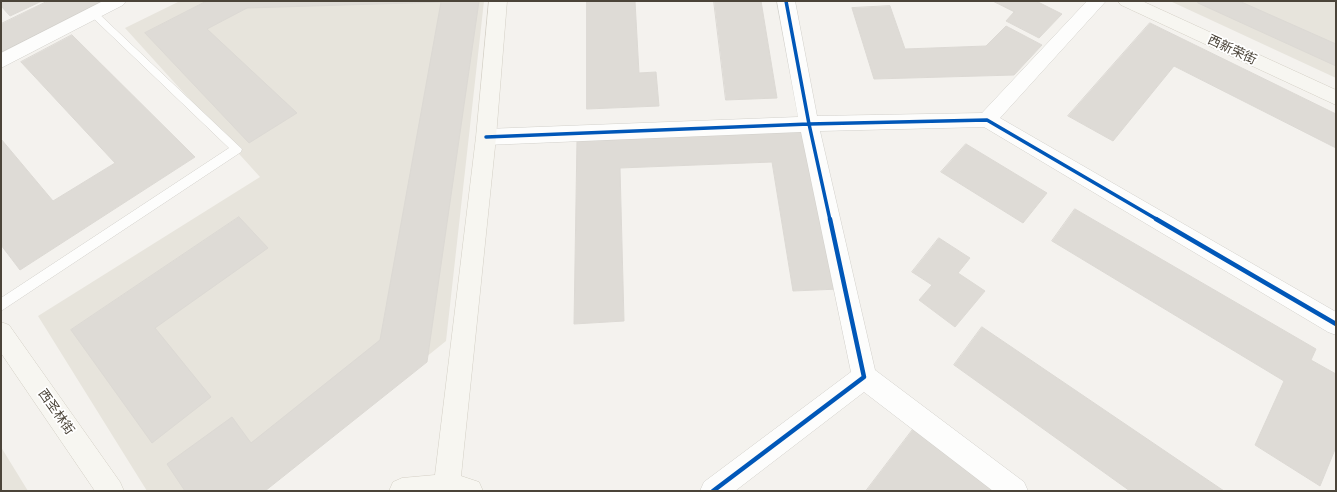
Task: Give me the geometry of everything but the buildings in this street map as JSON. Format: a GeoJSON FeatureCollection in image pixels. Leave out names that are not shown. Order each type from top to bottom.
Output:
{"type":"FeatureCollection","features":[{"type":"Feature","properties":{"kind":"street"},"geometry":{"type":"LineString","coordinates":[[1,61],[117,1]]}},
{"type":"Feature","properties":{"kind":"street"},"geometry":{"type":"LineString","coordinates":[[402,491],[458,489],[498,1]]}},
{"type":"Feature","properties":{"kind":"street"},"geometry":{"type":"LineString","coordinates":[[786,1],[809,124],[864,377],[1015,491]]}},
{"type":"Feature","properties":{"kind":"street"},"geometry":{"type":"LineString","coordinates":[[987,120],[1097,1]]}},
{"type":"Feature","properties":{"kind":"street","name":"西新荣街"},"geometry":{"type":"LineString","coordinates":[[1127,1],[1336,98]]}},
{"type":"Feature","properties":{"kind":"street"},"geometry":{"type":"LineString","coordinates":[[486,137],[809,124],[987,120],[1336,324]]}},
{"type":"Feature","properties":{"kind":"street","name":"西圣林街"},"geometry":{"type":"LineString","coordinates":[[1,333],[111,491]]}},
{"type":"Feature","properties":{"kind":"street"},"geometry":{"type":"LineString","coordinates":[[713,491],[864,377]]}},
{"type":"Feature","properties":{"kind":"lane"},"geometry":{"type":"LineString","coordinates":[[1,305],[237,150],[93,13]]}},
{"type":"Feature","properties":{"kind":"shaded area"},"geometry":{"type":"Polygon","coordinates":[[[180,1],[484,1],[446,341],[260,491],[147,491],[38,316],[260,177],[125,28],[180,1]]]}},
{"type":"Feature","properties":{"kind":"shaded area"},"geometry":{"type":"Polygon","coordinates":[[[1170,1],[1336,1],[1336,78],[1170,1]]]}},
{"type":"Feature","properties":{"kind":"shaded area"},"geometry":{"type":"Polygon","coordinates":[[[1,447],[28,491],[1,491],[1,447]]]}},
{"type":"Feature","properties":{"kind":"cycle path"},"geometry":{"type":"LineString","coordinates":[[713,491],[864,377],[809,124],[786,1]]}},
{"type":"Feature","properties":{"kind":"cycle path"},"geometry":{"type":"LineString","coordinates":[[486,137],[809,124],[987,120],[1336,324]]}}]}
